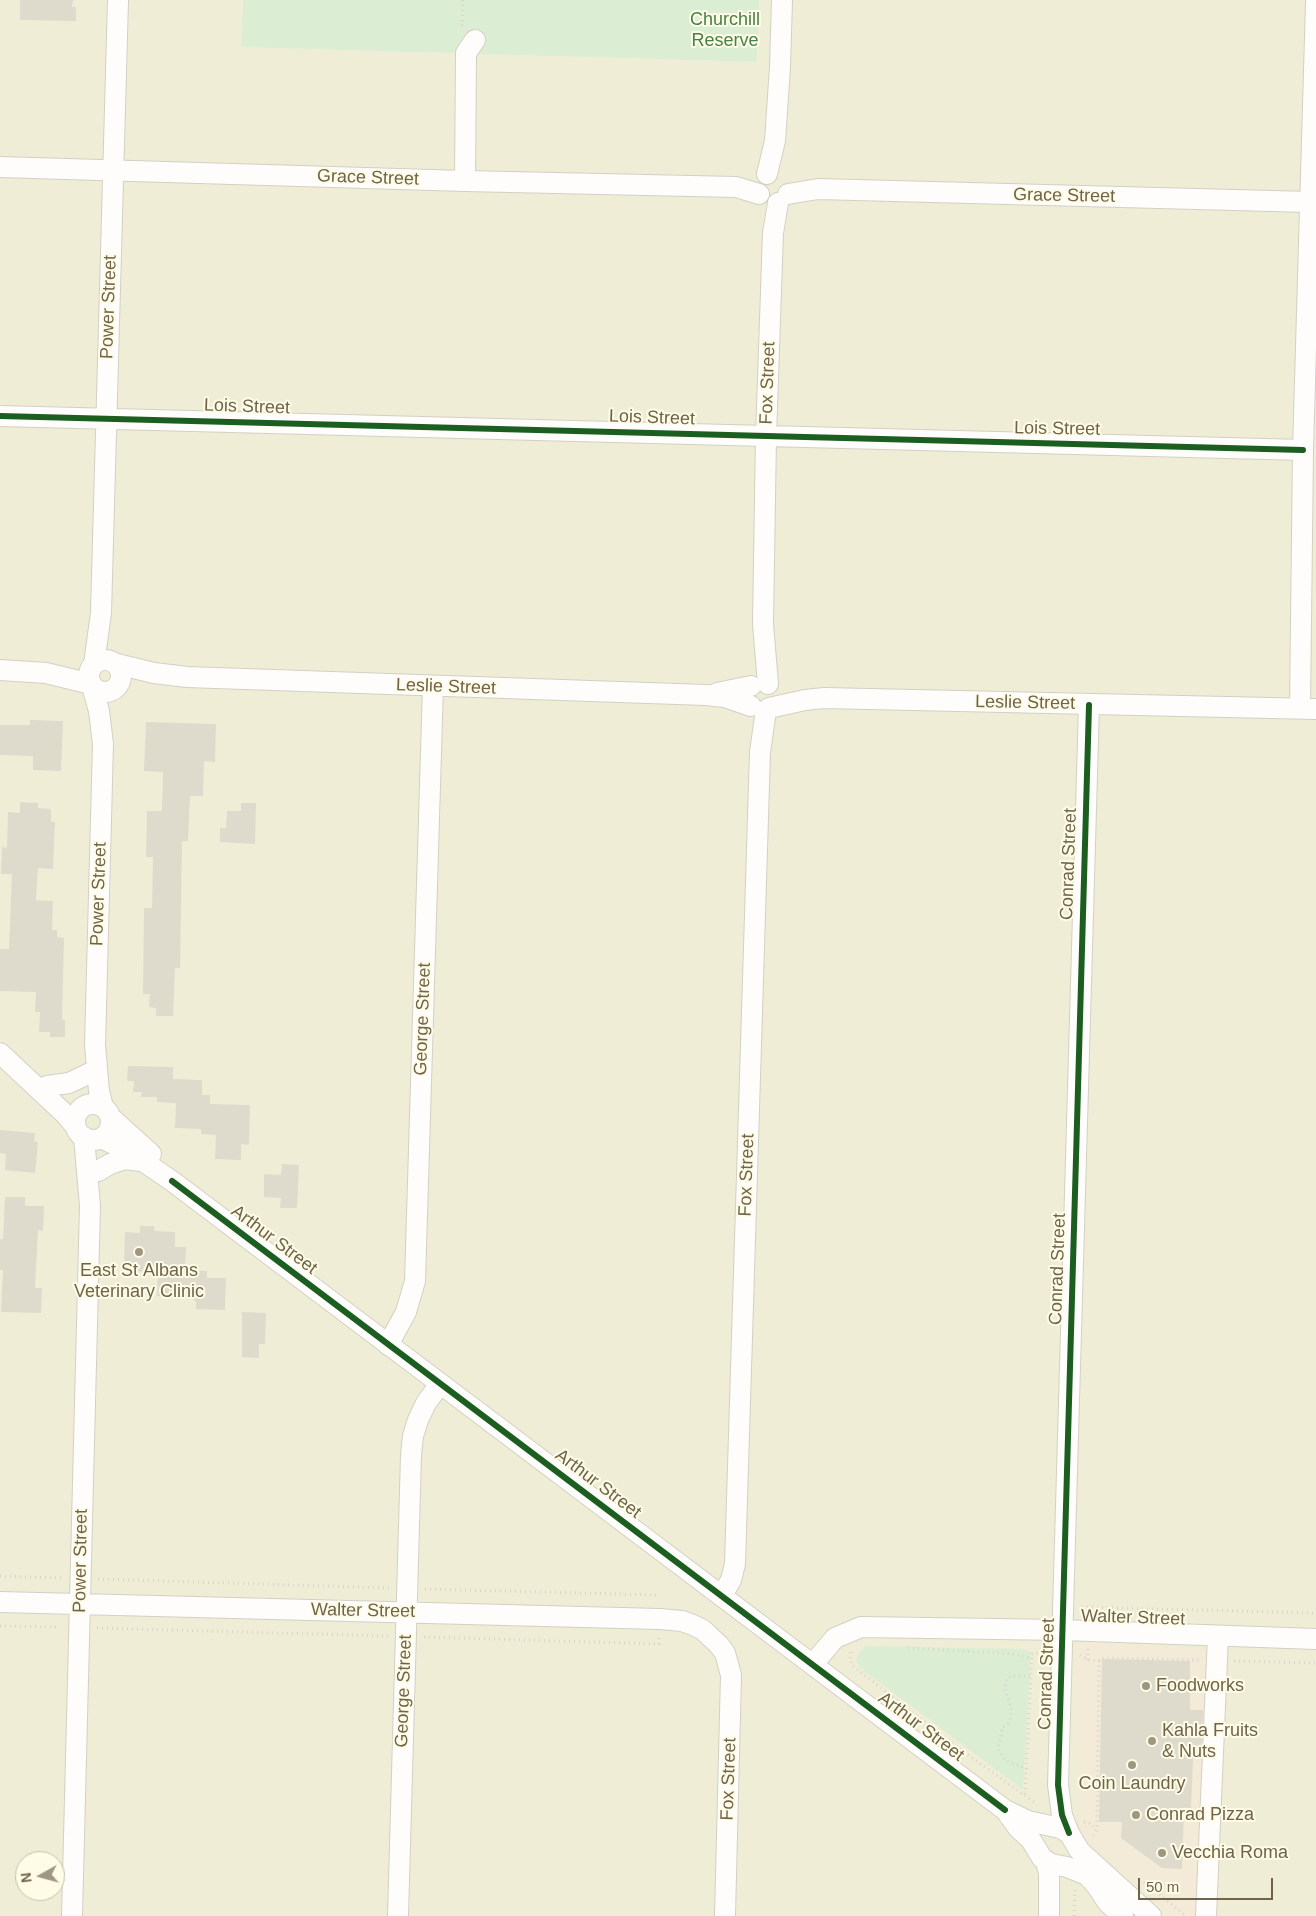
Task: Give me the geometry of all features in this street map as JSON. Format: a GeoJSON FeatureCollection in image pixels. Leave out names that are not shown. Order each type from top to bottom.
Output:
{"type":"FeatureCollection","features":[{"type":"Feature","properties":{"kind":"street","name":"Power Street"},"geometry":{"type":"LineString","coordinates":[[96,1108],[99,1091],[95,1045],[103,744],[92,675],[101,613],[118,0]]}},
{"type":"Feature","properties":{"kind":"street","name":"Fox Street"},"geometry":{"type":"LineString","coordinates":[[722,1595],[731,1580],[735,1564],[760,752],[760,708],[748,702],[747,693],[762,685],[766,436],[775,141],[782,0]]}},
{"type":"Feature","properties":{"kind":"street"},"geometry":{"type":"LineString","coordinates":[[1308,709],[1303,450],[1316,3]]}},
{"type":"Feature","properties":{"kind":"street"},"geometry":{"type":"LineString","coordinates":[[465,181],[466,53],[475,40]]}},
{"type":"Feature","properties":{"kind":"street","name":"Grace Street"},"geometry":{"type":"LineString","coordinates":[[0,167],[465,181],[1310,202]]}},
{"type":"Feature","properties":{"kind":"street","name":"Lois Street"},"geometry":{"type":"LineString","coordinates":[[0,416],[1303,450]]}},
{"type":"Feature","properties":{"kind":"street","name":"Power Street"},"geometry":{"type":"LineString","coordinates":[[101,613],[110,653],[116,664]]}},
{"type":"Feature","properties":{"kind":"street"},"geometry":{"type":"LineString","coordinates":[[102,660],[111,661],[116,664],[121,674],[121,679],[116,688],[106,693],[96,690],[92,675],[102,660]]}},
{"type":"Feature","properties":{"kind":"street","name":"Leslie Street"},"geometry":{"type":"LineString","coordinates":[[116,664],[154,673],[187,677],[706,695],[725,697],[760,708],[800,700],[824,698],[1308,709]]}},
{"type":"Feature","properties":{"kind":"street"},"geometry":{"type":"LineString","coordinates":[[0,670],[92,675]]}},
{"type":"Feature","properties":{"kind":"street","name":"Leslie Street"},"geometry":{"type":"LineString","coordinates":[[116,688],[151,681],[187,677]]}},
{"type":"Feature","properties":{"kind":"street","name":"Leslie Street"},"geometry":{"type":"LineString","coordinates":[[706,695],[762,685],[787,692],[824,698]]}},
{"type":"Feature","properties":{"kind":"street","name":"George Street"},"geometry":{"type":"LineString","coordinates":[[388,1344],[406,1312],[413,1295],[415,1281],[433,686]]}},
{"type":"Feature","properties":{"kind":"street","name":"Power Street"},"geometry":{"type":"LineString","coordinates":[[103,744],[116,688]]}},
{"type":"Feature","properties":{"kind":"street","name":"Conrad Street"},"geometry":{"type":"LineString","coordinates":[[1078,1840],[1062,1815],[1058,1785],[1089,705]]}},
{"type":"Feature","properties":{"kind":"street","name":"Power Street"},"geometry":{"type":"LineString","coordinates":[[95,1045],[90,1073],[96,1108]]}},
{"type":"Feature","properties":{"kind":"street","name":"Arthur Street"},"geometry":{"type":"LineString","coordinates":[[0,1052],[47,1086],[96,1108],[153,1155],[172,1181]]}},
{"type":"Feature","properties":{"kind":"street","name":"Arthur Street"},"geometry":{"type":"LineString","coordinates":[[0,1052],[66,1115],[90,1135],[128,1151],[172,1181],[1005,1810],[1019,1829],[1031,1840],[1043,1858]]}},
{"type":"Feature","properties":{"kind":"street"},"geometry":{"type":"LineString","coordinates":[[47,1086],[69,1083],[90,1073]]}},
{"type":"Feature","properties":{"kind":"street"},"geometry":{"type":"LineString","coordinates":[[96,1108],[110,1128],[90,1135],[76,1115],[96,1108]]}},
{"type":"Feature","properties":{"kind":"street","name":"Power Street"},"geometry":{"type":"LineString","coordinates":[[90,1135],[100,1152],[90,1206]]}},
{"type":"Feature","properties":{"kind":"street","name":"Power Street"},"geometry":{"type":"LineString","coordinates":[[72,1916],[90,1206],[90,1135]]}},
{"type":"Feature","properties":{"kind":"street"},"geometry":{"type":"LineString","coordinates":[[98,1171],[110,1164],[125,1159],[142,1161]]}},
{"type":"Feature","properties":{"kind":"street","name":"George Street"},"geometry":{"type":"LineString","coordinates":[[398,1916],[413,1436],[426,1403],[440,1384]]}},
{"type":"Feature","properties":{"kind":"street","name":"Walter Street"},"geometry":{"type":"LineString","coordinates":[[0,1602],[660,1619],[682,1621],[693,1625],[703,1630],[719,1645]]}},
{"type":"Feature","properties":{"kind":"street","name":"Walter Street"},"geometry":{"type":"LineString","coordinates":[[814,1664],[835,1638],[861,1627],[1063,1630],[1316,1639]]}},
{"type":"Feature","properties":{"kind":"street"},"geometry":{"type":"LineString","coordinates":[[1206,1916],[1218,1636]]}},
{"type":"Feature","properties":{"kind":"street","name":"Fox Street"},"geometry":{"type":"LineString","coordinates":[[719,1645],[729,1664],[732,1687],[725,1916]]}},
{"type":"Feature","properties":{"kind":"street","name":"Conrad Street"},"geometry":{"type":"LineString","coordinates":[[1043,1858],[1038,1843],[1044,1820],[1058,1785]]}},
{"type":"Feature","properties":{"kind":"street","name":"Arthur Street"},"geometry":{"type":"LineString","coordinates":[[1005,1810],[1044,1820],[1078,1840]]}},
{"type":"Feature","properties":{"kind":"street"},"geometry":{"type":"LineString","coordinates":[[1049,1915],[1059,1880],[1078,1840]]}},
{"type":"Feature","properties":{"kind":"street"},"geometry":{"type":"LineString","coordinates":[[1078,1840],[1086,1858],[1151,1916]]}},
{"type":"Feature","properties":{"kind":"street"},"geometry":{"type":"LineString","coordinates":[[1043,1858],[1087,1875],[1108,1903],[1124,1916]]}},
{"type":"Feature","properties":{"kind":"street"},"geometry":{"type":"LineString","coordinates":[[1043,1858],[1049,1873],[1049,1915]]}},
{"type":"Feature","properties":{"kind":"path"},"geometry":{"type":"LineString","coordinates":[[463,0],[462,26],[475,40]]}},
{"type":"Feature","properties":{"kind":"path"},"geometry":{"type":"LineString","coordinates":[[0,1576],[407,1588],[661,1592],[659,1644],[0,1626]]}},
{"type":"Feature","properties":{"kind":"path"},"geometry":{"type":"LineString","coordinates":[[1064,1607],[1316,1613]]}},
{"type":"Feature","properties":{"kind":"path"},"geometry":{"type":"LineString","coordinates":[[900,1648],[1016,1654],[1032,1659]]}},
{"type":"Feature","properties":{"kind":"path"},"geometry":{"type":"LineString","coordinates":[[855,1650],[851,1652],[850,1656],[853,1666],[964,1752],[1025,1794],[1044,1820]]}},
{"type":"Feature","properties":{"kind":"path"},"geometry":{"type":"LineString","coordinates":[[1025,1794],[1032,1654],[1076,1651],[1088,1660],[1099,1661],[1096,1829],[1078,1840]]}},
{"type":"Feature","properties":{"kind":"path"},"geometry":{"type":"LineString","coordinates":[[1027,1769],[1006,1761],[999,1752],[998,1747],[1004,1727],[1011,1717],[1011,1706],[1006,1689],[1007,1678],[1012,1676],[1030,1676]]}},
{"type":"Feature","properties":{"kind":"shaded area"},"geometry":{"type":"Polygon","coordinates":[[[0,0],[243,0],[242,47],[757,62],[759,0],[1316,0],[1316,1916],[0,1916],[0,0]],[[1031,1653],[856,1661],[859,1667],[1022,1789],[1031,1653]]]}},
{"type":"Feature","properties":{"kind":"shaded area"},"geometry":{"type":"Polygon","coordinates":[[[1075,1643],[1211,1649],[1199,1916],[1174,1916],[1082,1836],[1075,1643]]]}},
{"type":"Feature","properties":{"kind":"green space","name":"Churchill Reserve"},"geometry":{"type":"Polygon","coordinates":[[[243,0],[759,0],[757,62],[241,47],[243,0]]]}},
{"type":"Feature","properties":{"kind":"green space"},"geometry":{"type":"Polygon","coordinates":[[[866,1646],[1023,1649],[1031,1653],[1023,1790],[859,1667],[856,1661],[858,1654],[866,1646]]]}},
{"type":"Feature","properties":{"kind":"building"},"geometry":{"type":"Polygon","coordinates":[[[20,0],[73,0],[72,7],[76,7],[76,21],[20,20],[20,0]]]}},
{"type":"Feature","properties":{"kind":"building"},"geometry":{"type":"Polygon","coordinates":[[[30,720],[63,721],[61,771],[33,770],[33,756],[0,755],[0,725],[30,725],[30,720]]]}},
{"type":"Feature","properties":{"kind":"building"},"geometry":{"type":"Polygon","coordinates":[[[146,722],[216,724],[215,762],[204,761],[203,796],[190,796],[188,841],[182,841],[180,968],[175,968],[173,1016],[156,1016],[156,1008],[149,1007],[150,994],[143,994],[144,908],[152,908],[153,857],[146,857],[147,811],[162,811],[163,772],[144,771],[146,722]]]}},
{"type":"Feature","properties":{"kind":"building"},"geometry":{"type":"Polygon","coordinates":[[[20,802],[38,803],[38,808],[51,809],[51,822],[55,822],[53,869],[38,868],[36,900],[53,901],[52,930],[57,930],[57,937],[64,938],[62,1019],[65,1020],[65,1037],[50,1037],[50,1032],[39,1032],[40,1012],[35,1012],[36,992],[0,991],[0,949],[9,949],[12,874],[1,874],[2,847],[7,848],[8,812],[20,813],[20,802]]]}},
{"type":"Feature","properties":{"kind":"building"},"geometry":{"type":"Polygon","coordinates":[[[241,803],[256,803],[255,844],[220,842],[220,828],[226,828],[227,811],[241,811],[241,803]]]}},
{"type":"Feature","properties":{"kind":"building"},"geometry":{"type":"Polygon","coordinates":[[[128,1066],[173,1067],[173,1079],[202,1080],[202,1095],[210,1095],[210,1104],[250,1105],[249,1145],[241,1144],[241,1160],[215,1159],[216,1135],[201,1134],[201,1129],[175,1128],[176,1103],[157,1102],[157,1097],[141,1097],[142,1092],[133,1092],[134,1081],[127,1081],[128,1066]]]}},
{"type":"Feature","properties":{"kind":"building"},"geometry":{"type":"Polygon","coordinates":[[[0,1130],[35,1133],[34,1141],[38,1142],[35,1173],[5,1170],[6,1154],[0,1153],[0,1130]]]}},
{"type":"Feature","properties":{"kind":"building"},"geometry":{"type":"Polygon","coordinates":[[[282,1164],[299,1165],[297,1208],[280,1208],[281,1198],[264,1197],[264,1174],[281,1175],[282,1164]]]}},
{"type":"Feature","properties":{"kind":"building"},"geometry":{"type":"Polygon","coordinates":[[[5,1197],[25,1197],[25,1206],[44,1206],[43,1231],[38,1230],[35,1288],[42,1288],[41,1313],[1,1312],[3,1270],[0,1270],[0,1239],[3,1239],[5,1197]]]}},
{"type":"Feature","properties":{"kind":"building"},"geometry":{"type":"Polygon","coordinates":[[[140,1226],[154,1226],[154,1231],[175,1232],[175,1247],[186,1247],[185,1270],[207,1271],[207,1278],[226,1278],[225,1310],[196,1309],[194,1298],[157,1296],[158,1272],[124,1271],[125,1232],[140,1233],[140,1226]]]}},
{"type":"Feature","properties":{"kind":"building"},"geometry":{"type":"Polygon","coordinates":[[[242,1312],[266,1313],[265,1344],[259,1344],[259,1358],[242,1357],[242,1312]]]}},
{"type":"Feature","properties":{"kind":"building"},"geometry":{"type":"Polygon","coordinates":[[[1102,1659],[1190,1661],[1190,1710],[1203,1710],[1203,1713],[1201,1758],[1193,1758],[1191,1808],[1184,1808],[1182,1869],[1162,1868],[1121,1838],[1122,1822],[1099,1822],[1102,1659]]]}},
{"type":"Feature","properties":{"kind":"cycle path"},"geometry":{"type":"LineString","coordinates":[[0,416],[1303,450]]}},
{"type":"Feature","properties":{"kind":"cycle path"},"geometry":{"type":"LineString","coordinates":[[1069,1833],[1062,1815],[1058,1785],[1089,705]]}},
{"type":"Feature","properties":{"kind":"cycle path"},"geometry":{"type":"LineString","coordinates":[[172,1181],[1005,1810]]}},
{"type":"Feature","properties":{"kind":"place","name":"East St Albans Veterinary Clinic"},"geometry":{"type":"Point","coordinates":[139,1252]}},
{"type":"Feature","properties":{"kind":"place","name":"Foodworks"},"geometry":{"type":"Point","coordinates":[1146,1686]}},
{"type":"Feature","properties":{"kind":"place","name":"Kahla Fruits & Nuts"},"geometry":{"type":"Point","coordinates":[1152,1741]}},
{"type":"Feature","properties":{"kind":"place","name":"Coin Laundry"},"geometry":{"type":"Point","coordinates":[1132,1765]}},
{"type":"Feature","properties":{"kind":"place","name":"Conrad Pizza"},"geometry":{"type":"Point","coordinates":[1136,1815]}},
{"type":"Feature","properties":{"kind":"place","name":"Vecchia Roma"},"geometry":{"type":"Point","coordinates":[1162,1853]}}]}
